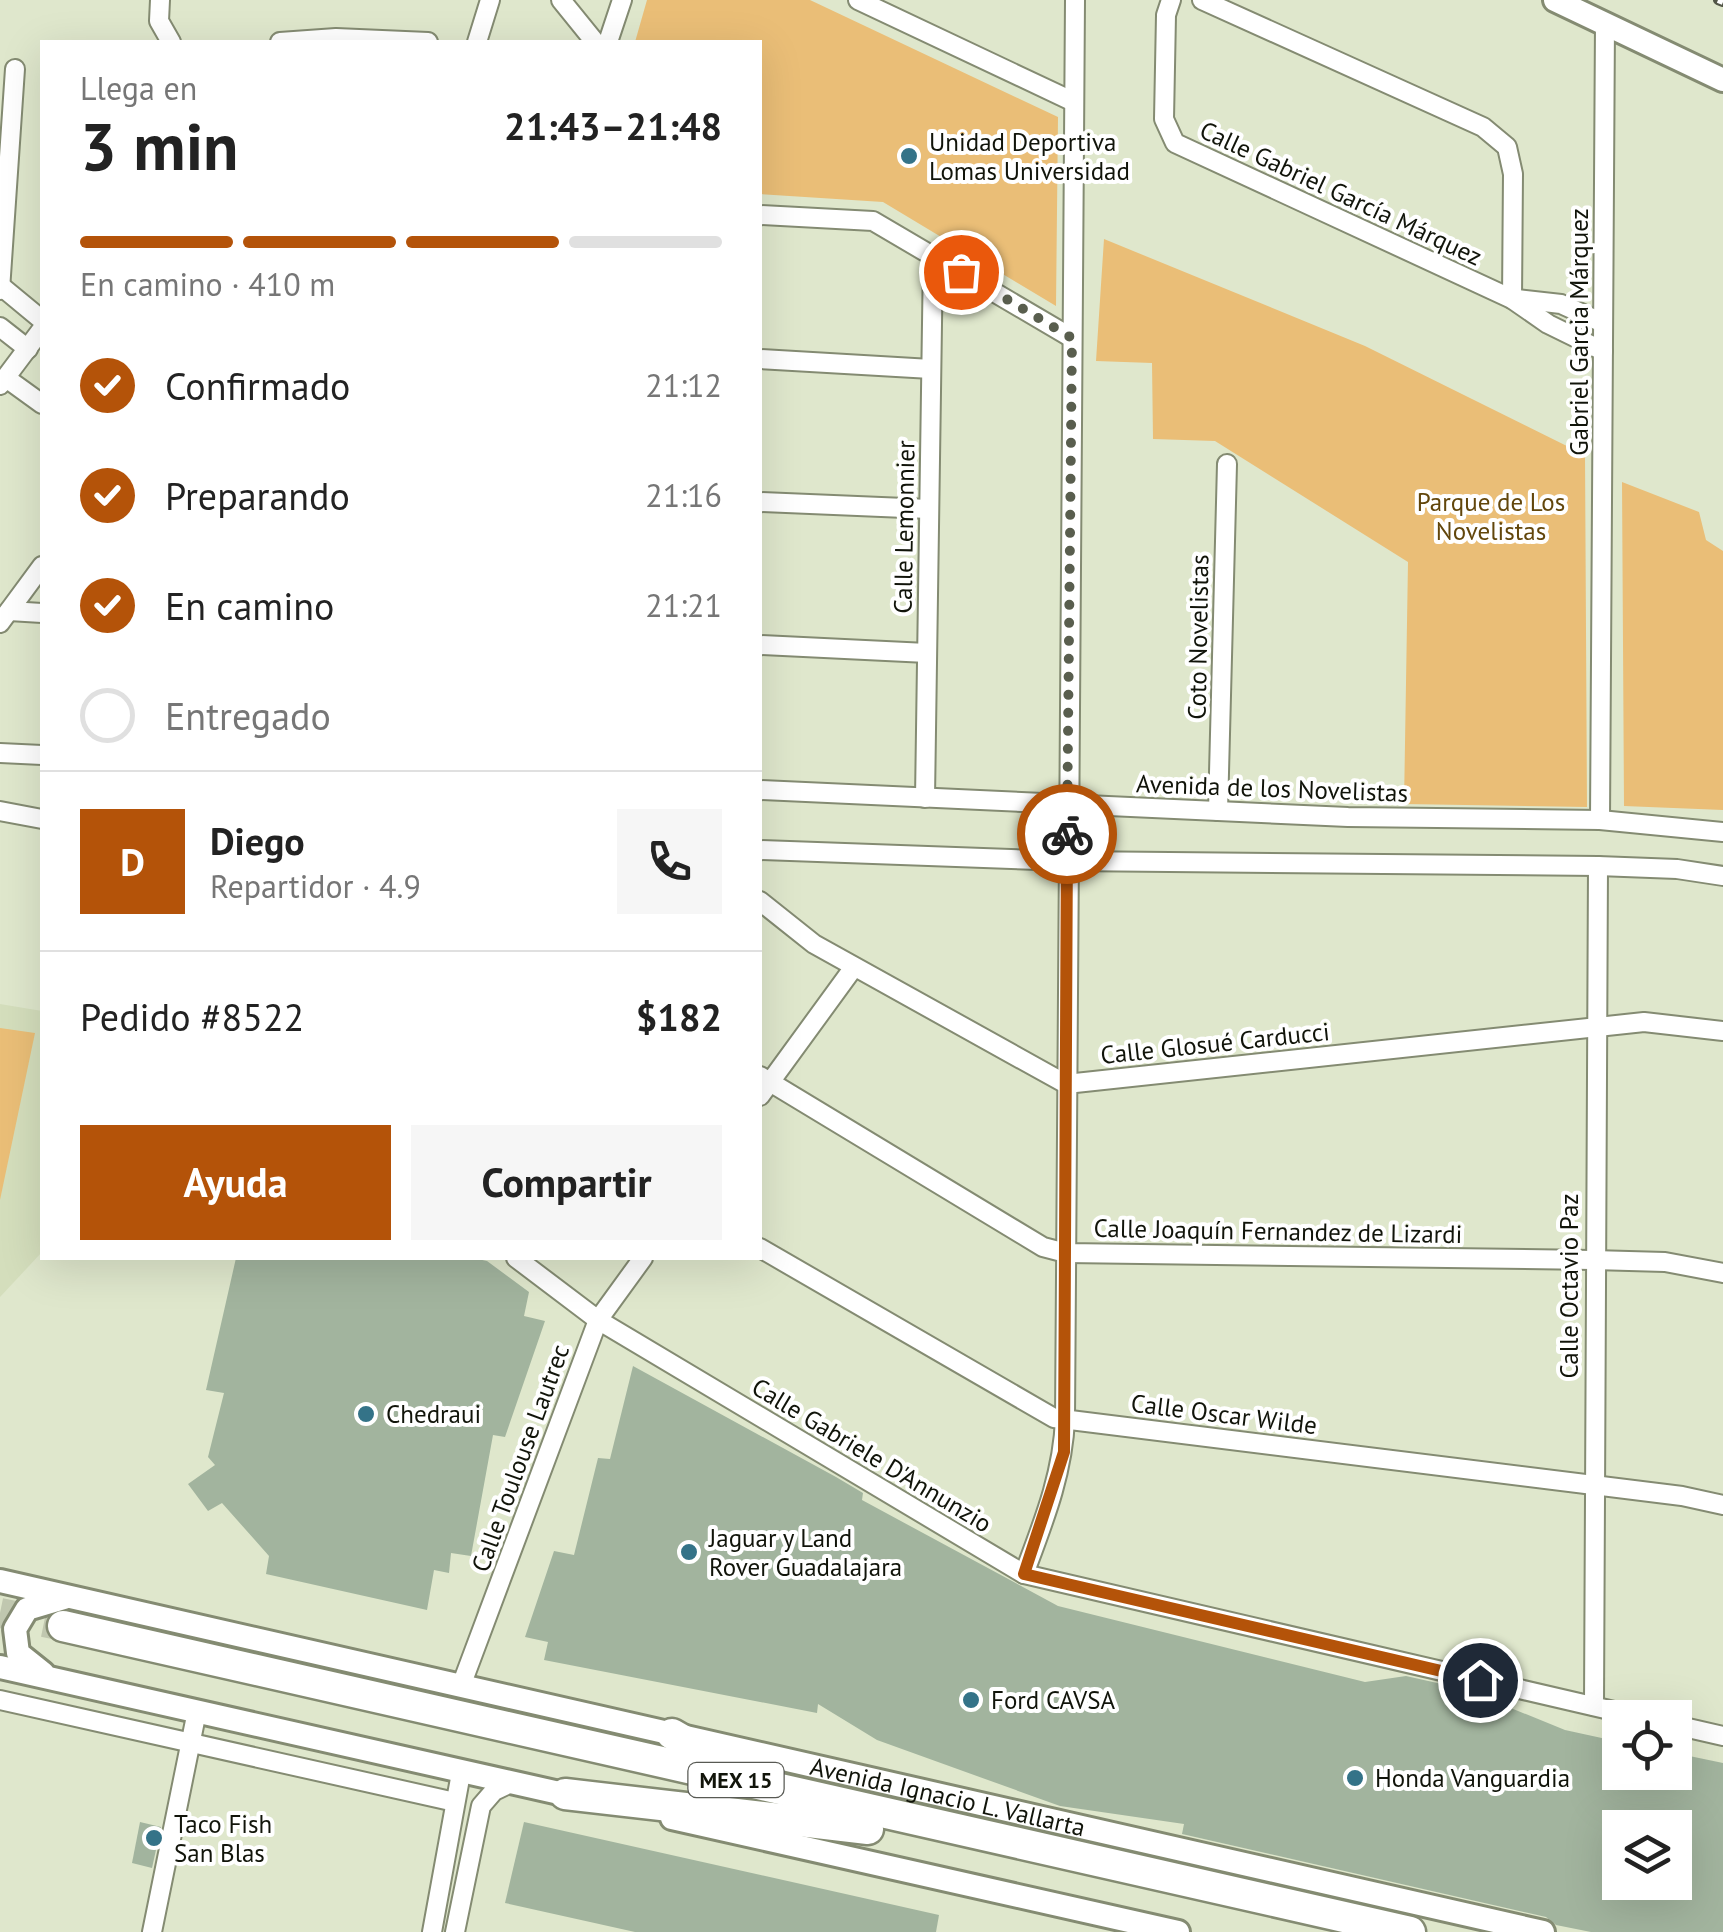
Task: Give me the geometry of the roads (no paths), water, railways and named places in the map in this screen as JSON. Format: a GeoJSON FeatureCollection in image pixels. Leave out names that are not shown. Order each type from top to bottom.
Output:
{"type":"FeatureCollection","features":[{"type":"Feature","properties":{"kind":"highway","name":"Avenida Ignacio L. Vallarta"},"geometry":{"type":"LineString","coordinates":[[64,1622],[1410,1932]]}},
{"type":"Feature","properties":{"kind":"highway","name":"Avenida Ignacio L. Vallarta"},"geometry":{"type":"LineString","coordinates":[[64,1622],[868,1830],[1318,1932]]}},
{"type":"Feature","properties":{"kind":"highway"},"geometry":{"type":"LineString","coordinates":[[672,1734],[764,1786]]}},
{"type":"Feature","properties":{"kind":"highway"},"geometry":{"type":"LineString","coordinates":[[565,1794],[868,1830]]}},
{"type":"Feature","properties":{"kind":"street"},"geometry":{"type":"LineString","coordinates":[[160,0],[160,21],[170,40]]}},
{"type":"Feature","properties":{"kind":"street"},"geometry":{"type":"LineString","coordinates":[[479,40],[490,0]]}},
{"type":"Feature","properties":{"kind":"street"},"geometry":{"type":"LineString","coordinates":[[561,0],[593,40]]}},
{"type":"Feature","properties":{"kind":"street"},"geometry":{"type":"LineString","coordinates":[[609,40],[622,0]]}},
{"type":"Feature","properties":{"kind":"street"},"geometry":{"type":"LineString","coordinates":[[858,0],[1074,102]]}},
{"type":"Feature","properties":{"kind":"street"},"geometry":{"type":"LineString","coordinates":[[1024,1574],[1055,1490],[1065,1419],[1066,860],[1076,0]]}},
{"type":"Feature","properties":{"kind":"street","name":"Calle Gabriel García Márquez"},"geometry":{"type":"LineString","coordinates":[[1171,0],[1166,15],[1164,120],[1175,143],[1512,299],[1548,324],[1604,350]]}},
{"type":"Feature","properties":{"kind":"street","name":"Calle Gabriel García Márquez"},"geometry":{"type":"LineString","coordinates":[[1202,0],[1483,127],[1506,147],[1513,174],[1512,299]]}},
{"type":"Feature","properties":{"kind":"street"},"geometry":{"type":"LineString","coordinates":[[1555,0],[1723,80]]}},
{"type":"Feature","properties":{"kind":"street","name":"Gabriel Garcia Márquez"},"geometry":{"type":"LineString","coordinates":[[1600,820],[1605,23]]}},
{"type":"Feature","properties":{"kind":"street"},"geometry":{"type":"LineString","coordinates":[[308,40],[382,40]]}},
{"type":"Feature","properties":{"kind":"street"},"geometry":{"type":"LineString","coordinates":[[15,69],[6,119],[1,289],[40,318]]}},
{"type":"Feature","properties":{"kind":"street"},"geometry":{"type":"LineString","coordinates":[[762,215],[873,221],[1072,338]]}},
{"type":"Feature","properties":{"kind":"street","name":"Calle Lemonnier"},"geometry":{"type":"LineString","coordinates":[[925,798],[933,256]]}},
{"type":"Feature","properties":{"kind":"street","name":"Calle Gabriel García Márquez"},"geometry":{"type":"LineString","coordinates":[[1512,299],[1560,304],[1604,323]]}},
{"type":"Feature","properties":{"kind":"street"},"geometry":{"type":"LineString","coordinates":[[0,327],[28,349]]}},
{"type":"Feature","properties":{"kind":"street"},"geometry":{"type":"LineString","coordinates":[[40,332],[3,382],[40,403]]}},
{"type":"Feature","properties":{"kind":"street"},"geometry":{"type":"LineString","coordinates":[[762,359],[931,368]]}},
{"type":"Feature","properties":{"kind":"street","name":"Coto Novelistas"},"geometry":{"type":"LineString","coordinates":[[1218,812],[1227,464]]}},
{"type":"Feature","properties":{"kind":"street"},"geometry":{"type":"LineString","coordinates":[[762,502],[930,509]]}},
{"type":"Feature","properties":{"kind":"street"},"geometry":{"type":"LineString","coordinates":[[4,617],[40,569]]}},
{"type":"Feature","properties":{"kind":"street"},"geometry":{"type":"LineString","coordinates":[[4,617],[40,613]]}},
{"type":"Feature","properties":{"kind":"street"},"geometry":{"type":"LineString","coordinates":[[762,645],[927,653]]}},
{"type":"Feature","properties":{"kind":"street"},"geometry":{"type":"LineString","coordinates":[[0,752],[40,755]]}},
{"type":"Feature","properties":{"kind":"street","name":"Avenida de los Novelistas"},"geometry":{"type":"LineString","coordinates":[[762,790],[1218,812],[1600,820],[1723,832]]}},
{"type":"Feature","properties":{"kind":"street"},"geometry":{"type":"LineString","coordinates":[[0,811],[40,821]]}},
{"type":"Feature","properties":{"kind":"street"},"geometry":{"type":"LineString","coordinates":[[762,850],[1066,860],[1677,868],[1723,876]]}},
{"type":"Feature","properties":{"kind":"street","name":"Calle Octavio Paz"},"geometry":{"type":"LineString","coordinates":[[1594,1706],[1598,866]]}},
{"type":"Feature","properties":{"kind":"street"},"geometry":{"type":"LineString","coordinates":[[762,904],[814,944],[1066,1084]]}},
{"type":"Feature","properties":{"kind":"street"},"geometry":{"type":"LineString","coordinates":[[763,1085],[854,967]]}},
{"type":"Feature","properties":{"kind":"street","name":"Calle Glosué Carducci"},"geometry":{"type":"LineString","coordinates":[[1066,1084],[1644,1022],[1723,1031]]}},
{"type":"Feature","properties":{"kind":"street","name":"Calle Joaquín Fernandez de Lizardi"},"geometry":{"type":"LineString","coordinates":[[763,1085],[1043,1247],[1066,1254],[1665,1262],[1723,1273]]}},
{"type":"Feature","properties":{"kind":"street","name":"Calle Oscar Wilde"},"geometry":{"type":"LineString","coordinates":[[762,1249],[1054,1418],[1594,1485],[1723,1506]]}},
{"type":"Feature","properties":{"kind":"street","name":"Calle Gabriele D'Annunzio"},"geometry":{"type":"LineString","coordinates":[[519,1260],[598,1320],[1024,1574],[1602,1708]]}},
{"type":"Feature","properties":{"kind":"street","name":"Calle Toulouse Lautrec"},"geometry":{"type":"LineString","coordinates":[[461,1686],[598,1320],[642,1260]]}},
{"type":"Feature","properties":{"kind":"street","name":"Avenida Ignacio L. Vallarta"},"geometry":{"type":"LineString","coordinates":[[0,1581],[64,1622],[461,1686],[1537,1931]]}},
{"type":"Feature","properties":{"kind":"street"},"geometry":{"type":"LineString","coordinates":[[54,1679],[18,1652],[16,1628],[27,1609],[64,1622]]}},
{"type":"Feature","properties":{"kind":"street"},"geometry":{"type":"LineString","coordinates":[[0,1666],[1178,1932]]}},
{"type":"Feature","properties":{"kind":"street"},"geometry":{"type":"LineString","coordinates":[[0,1700],[456,1802]]}},
{"type":"Feature","properties":{"kind":"street"},"geometry":{"type":"LineString","coordinates":[[152,1932],[197,1711]]}},
{"type":"Feature","properties":{"kind":"street"},"geometry":{"type":"LineString","coordinates":[[1692,1729],[1723,1736]]}},
{"type":"Feature","properties":{"kind":"street"},"geometry":{"type":"LineString","coordinates":[[432,1932],[461,1773]]}},
{"type":"Feature","properties":{"kind":"street"},"geometry":{"type":"LineString","coordinates":[[455,1932],[481,1806],[494,1791],[513,1782]]}},
{"type":"Feature","properties":{"kind":"tunnel"},"geometry":{"type":"LineString","coordinates":[[0,1613],[63,1626]]}},
{"type":"Feature","properties":{"kind":"railway"},"geometry":{"type":"LineString","coordinates":[[1718,0],[1723,2]]}},
{"type":"Feature","properties":{"kind":"place","name":"Unidad Deportiva Lomas Universidad"},"geometry":{"type":"Point","coordinates":[909,156]}},
{"type":"Feature","properties":{"kind":"place","name":"Chedraui"},"geometry":{"type":"Point","coordinates":[366,1414]}},
{"type":"Feature","properties":{"kind":"place","name":"Jaguar y Land Rover Guadalajara"},"geometry":{"type":"Point","coordinates":[689,1552]}},
{"type":"Feature","properties":{"kind":"place","name":"Ford CAVSA"},"geometry":{"type":"Point","coordinates":[971,1700]}},
{"type":"Feature","properties":{"kind":"place","name":"Honda Vanguardia"},"geometry":{"type":"Point","coordinates":[1355,1778]}},
{"type":"Feature","properties":{"kind":"place","name":"Taco Fish San Blas"},"geometry":{"type":"Point","coordinates":[154,1838]}},
{"type":"Feature","properties":{"kind":"park label","name":"Parque de Los Novelistas"},"geometry":{"type":"Point","coordinates":[1491,516]}}]}
